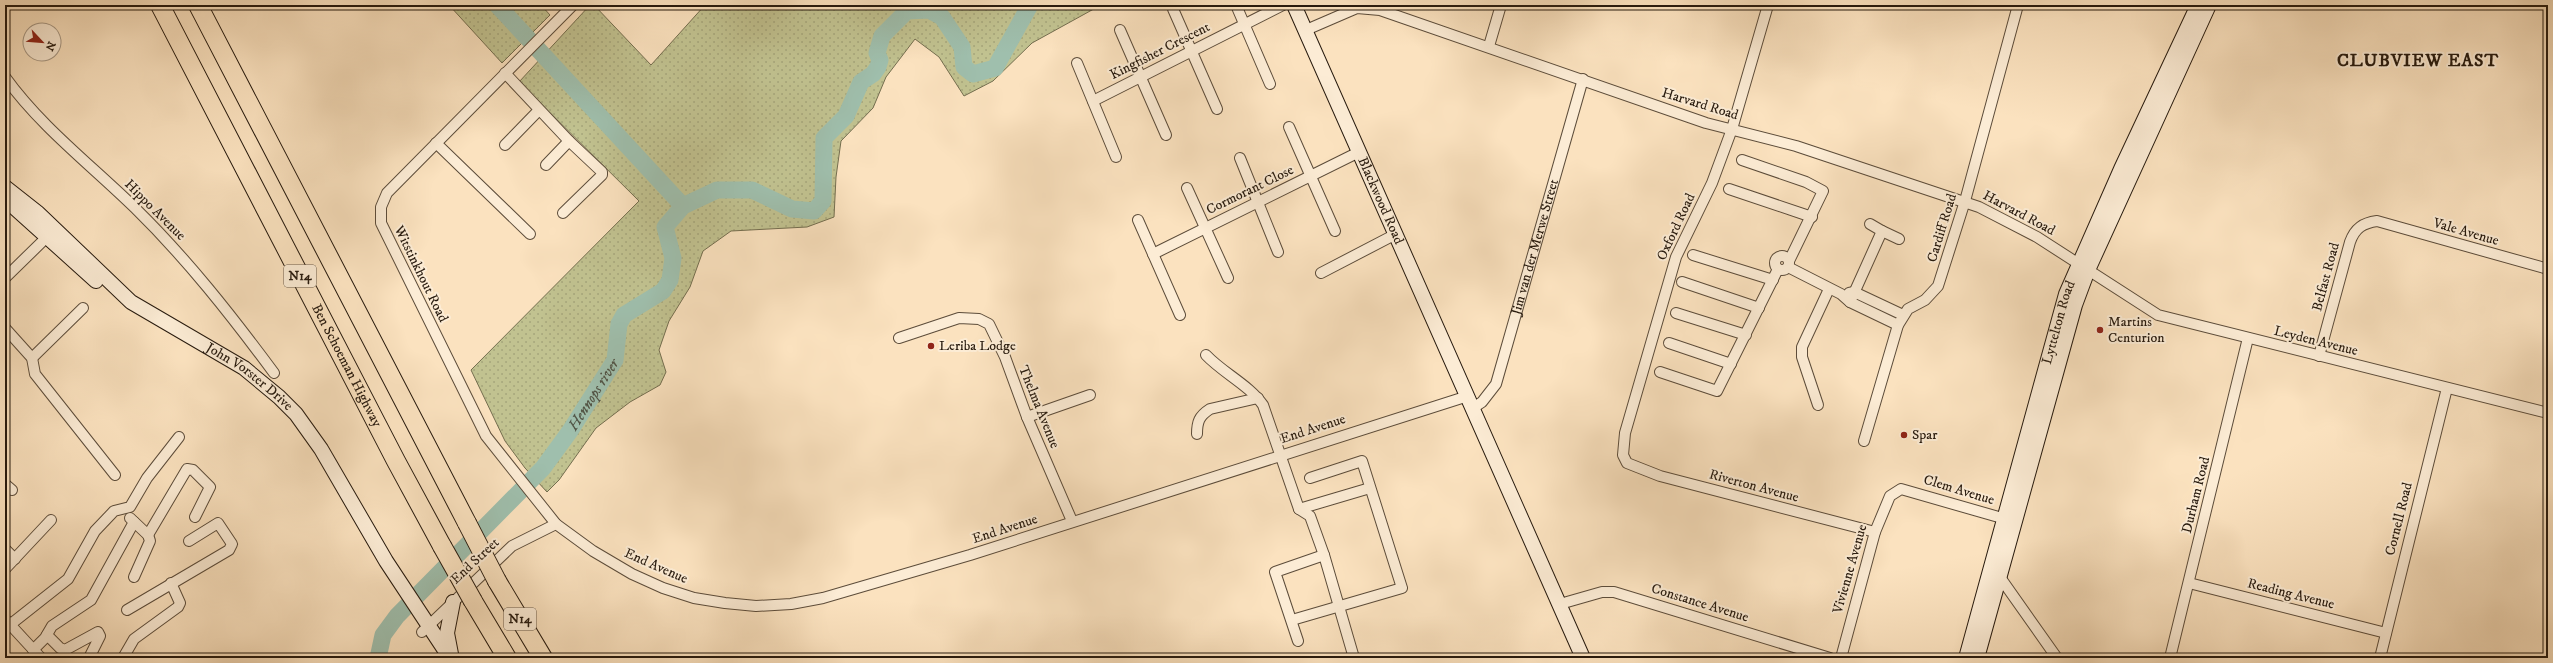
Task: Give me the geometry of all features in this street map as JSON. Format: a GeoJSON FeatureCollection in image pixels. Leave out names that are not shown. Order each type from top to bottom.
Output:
{"type":"FeatureCollection","features":[{"type":"Feature","properties":{"kind":"highway","name":"Ben Schoeman Highway"},"geometry":{"type":"LineString","coordinates":[[160,5],[396,461],[442,546],[507,658]]}},
{"type":"Feature","properties":{"kind":"highway","name":"N14"},"geometry":{"type":"LineString","coordinates":[[198,5],[497,581],[543,658]]}},
{"type":"Feature","properties":{"kind":"main road","name":"Blackwood Road"},"geometry":{"type":"LineString","coordinates":[[1294,5],[1471,402]]}},
{"type":"Feature","properties":{"kind":"main road","name":"Lyttelton Road"},"geometry":{"type":"LineString","coordinates":[[1966,658],[1995,571],[2075,305],[2083,267],[2198,5]]}},
{"type":"Feature","properties":{"kind":"main road","name":"Lyttelton Road"},"geometry":{"type":"LineString","coordinates":[[2083,267],[2209,5]]}},
{"type":"Feature","properties":{"kind":"main road","name":"John Vorster Drive"},"geometry":{"type":"LineString","coordinates":[[5,187],[127,307],[226,362],[276,400],[306,434],[318,452],[400,591],[421,623]]}},
{"type":"Feature","properties":{"kind":"main road","name":"John Vorster Drive"},"geometry":{"type":"LineString","coordinates":[[5,198],[51,232]]}},
{"type":"Feature","properties":{"kind":"main road"},"geometry":{"type":"LineString","coordinates":[[1471,402],[1584,658]]}},
{"type":"Feature","properties":{"kind":"main road","name":"Lyttelton Road"},"geometry":{"type":"LineString","coordinates":[[1977,658],[1995,571]]}},
{"type":"Feature","properties":{"kind":"main road"},"geometry":{"type":"LineString","coordinates":[[451,658],[447,633],[453,602]]}},
{"type":"Feature","properties":{"kind":"main road"},"geometry":{"type":"LineString","coordinates":[[421,623],[451,658]]}},
{"type":"Feature","properties":{"kind":"main road"},"geometry":{"type":"LineString","coordinates":[[421,623],[439,658]]}},
{"type":"Feature","properties":{"kind":"street","name":"Witstinkhout Road"},"geometry":{"type":"LineString","coordinates":[[556,524],[518,477],[478,422],[381,223],[381,207],[387,193],[573,5]]}},
{"type":"Feature","properties":{"kind":"street"},"geometry":{"type":"LineString","coordinates":[[1236,5],[1270,84]]}},
{"type":"Feature","properties":{"kind":"street","name":"Kingfisher Crescent"},"geometry":{"type":"LineString","coordinates":[[1093,101],[1191,50],[1283,5]]}},
{"type":"Feature","properties":{"kind":"street"},"geometry":{"type":"LineString","coordinates":[[1488,46],[1500,5]]}},
{"type":"Feature","properties":{"kind":"street","name":"Oxford Road"},"geometry":{"type":"LineString","coordinates":[[1627,463],[1623,454],[1626,433],[1670,274],[1682,243],[1712,183],[1732,129],[1768,5]]}},
{"type":"Feature","properties":{"kind":"street","name":"Cardiff Road"},"geometry":{"type":"LineString","coordinates":[[1864,441],[1898,325],[1903,315],[1928,297],[1938,286],[1965,201],[2018,5]]}},
{"type":"Feature","properties":{"kind":"street"},"geometry":{"type":"LineString","coordinates":[[1173,8],[1217,109]]}},
{"type":"Feature","properties":{"kind":"street","name":"Harvard Road"},"geometry":{"type":"LineString","coordinates":[[1306,30],[1349,11],[1368,8],[1488,46],[1685,116],[1796,146],[1965,201],[2000,216],[2083,267]]}},
{"type":"Feature","properties":{"kind":"street"},"geometry":{"type":"LineString","coordinates":[[1120,30],[1142,76],[1166,135]]}},
{"type":"Feature","properties":{"kind":"street"},"geometry":{"type":"LineString","coordinates":[[1077,63],[1116,157]]}},
{"type":"Feature","properties":{"kind":"street"},"geometry":{"type":"LineString","coordinates":[[506,72],[539,110],[602,172],[602,175],[563,213]]}},
{"type":"Feature","properties":{"kind":"street","name":"Hippo Avenue"},"geometry":{"type":"LineString","coordinates":[[5,77],[37,116],[135,208],[184,259],[225,307],[274,373]]}},
{"type":"Feature","properties":{"kind":"street","name":"Jim van der Merwe Street"},"geometry":{"type":"LineString","coordinates":[[1471,402],[1482,402],[1496,384],[1583,79]]}},
{"type":"Feature","properties":{"kind":"street"},"geometry":{"type":"LineString","coordinates":[[505,145],[539,110]]}},
{"type":"Feature","properties":{"kind":"street"},"geometry":{"type":"LineString","coordinates":[[1289,127],[1335,231]]}},
{"type":"Feature","properties":{"kind":"street"},"geometry":{"type":"LineString","coordinates":[[546,165],[569,141]]}},
{"type":"Feature","properties":{"kind":"street"},"geometry":{"type":"LineString","coordinates":[[436,143],[530,234]]}},
{"type":"Feature","properties":{"kind":"street","name":"Cormorant Close"},"geometry":{"type":"LineString","coordinates":[[1153,254],[1359,152]]}},
{"type":"Feature","properties":{"kind":"street"},"geometry":{"type":"LineString","coordinates":[[1240,158],[1278,252]]}},
{"type":"Feature","properties":{"kind":"street"},"geometry":{"type":"LineString","coordinates":[[1742,160],[1821,188],[1822,196],[1788,264]]}},
{"type":"Feature","properties":{"kind":"street"},"geometry":{"type":"LineString","coordinates":[[1187,188],[1228,278]]}},
{"type":"Feature","properties":{"kind":"street"},"geometry":{"type":"LineString","coordinates":[[1729,189],[1812,217]]}},
{"type":"Feature","properties":{"kind":"street"},"geometry":{"type":"LineString","coordinates":[[1138,220],[1180,314]]}},
{"type":"Feature","properties":{"kind":"street","name":"Vale Avenue"},"geometry":{"type":"LineString","coordinates":[[2377,221],[2548,269]]}},
{"type":"Feature","properties":{"kind":"street","name":"Belfast Road"},"geometry":{"type":"LineString","coordinates":[[2319,356],[2352,234],[2366,222],[2377,221]]}},
{"type":"Feature","properties":{"kind":"street"},"geometry":{"type":"LineString","coordinates":[[1870,224],[1899,239]]}},
{"type":"Feature","properties":{"kind":"street"},"geometry":{"type":"LineString","coordinates":[[1850,302],[1882,231]]}},
{"type":"Feature","properties":{"kind":"street"},"geometry":{"type":"LineString","coordinates":[[5,278],[51,232]]}},
{"type":"Feature","properties":{"kind":"street"},"geometry":{"type":"LineString","coordinates":[[1321,273],[1396,234]]}},
{"type":"Feature","properties":{"kind":"street"},"geometry":{"type":"LineString","coordinates":[[1693,255],[1773,280]]}},
{"type":"Feature","properties":{"kind":"street"},"geometry":{"type":"LineString","coordinates":[[1660,372],[1713,391],[1719,389],[1778,269],[1775,261],[1778,256],[1784,256],[1788,264],[1829,289],[1841,294],[1850,302],[1898,325]]}},
{"type":"Feature","properties":{"kind":"street","name":"Leyden Avenue"},"geometry":{"type":"LineString","coordinates":[[2083,267],[2158,315],[2548,413]]}},
{"type":"Feature","properties":{"kind":"street"},"geometry":{"type":"LineString","coordinates":[[1682,282],[1759,308]]}},
{"type":"Feature","properties":{"kind":"street"},"geometry":{"type":"LineString","coordinates":[[1818,405],[1802,357],[1802,347],[1829,289]]}},
{"type":"Feature","properties":{"kind":"street"},"geometry":{"type":"LineString","coordinates":[[1841,294],[1854,292],[1903,315]]}},
{"type":"Feature","properties":{"kind":"street"},"geometry":{"type":"LineString","coordinates":[[32,358],[83,308]]}},
{"type":"Feature","properties":{"kind":"street"},"geometry":{"type":"LineString","coordinates":[[1676,313],[1746,335]]}},
{"type":"Feature","properties":{"kind":"street","name":"Thelma Avenue"},"geometry":{"type":"LineString","coordinates":[[899,338],[960,318],[969,317],[989,324],[1005,357],[1027,417],[1072,521]]}},
{"type":"Feature","properties":{"kind":"street"},"geometry":{"type":"LineString","coordinates":[[5,328],[32,358],[35,374],[114,475]]}},
{"type":"Feature","properties":{"kind":"street","name":"Durham Road"},"geometry":{"type":"LineString","coordinates":[[2170,658],[2248,338]]}},
{"type":"Feature","properties":{"kind":"street"},"geometry":{"type":"LineString","coordinates":[[1669,343],[1731,364]]}},
{"type":"Feature","properties":{"kind":"street"},"geometry":{"type":"LineString","coordinates":[[1206,355],[1216,366],[1258,398],[1263,405],[1299,510],[1310,516],[1324,555],[1354,658]]}},
{"type":"Feature","properties":{"kind":"street","name":"Cornell Road"},"geometry":{"type":"LineString","coordinates":[[2380,658],[2446,388]]}},
{"type":"Feature","properties":{"kind":"street"},"geometry":{"type":"LineString","coordinates":[[1027,417],[1090,395]]}},
{"type":"Feature","properties":{"kind":"street"},"geometry":{"type":"LineString","coordinates":[[1197,434],[1197,424],[1200,416],[1206,411],[1258,398]]}},
{"type":"Feature","properties":{"kind":"street","name":"End Avenue"},"geometry":{"type":"LineString","coordinates":[[556,524],[593,552],[632,574],[663,588],[694,598],[756,606],[791,604],[823,598],[1072,521],[1281,454],[1471,402]]}},
{"type":"Feature","properties":{"kind":"street"},"geometry":{"type":"LineString","coordinates":[[41,658],[8,622],[68,579],[95,531],[114,512],[130,507],[148,478],[179,437]]}},
{"type":"Feature","properties":{"kind":"street"},"geometry":{"type":"LineString","coordinates":[[1292,620],[1402,588],[1362,461],[1310,478]]}},
{"type":"Feature","properties":{"kind":"street","name":"Riverton Avenue"},"geometry":{"type":"LineString","coordinates":[[1627,463],[1660,476],[1875,532]]}},
{"type":"Feature","properties":{"kind":"street"},"geometry":{"type":"LineString","coordinates":[[148,535],[186,469],[193,470],[210,486],[195,517]]}},
{"type":"Feature","properties":{"kind":"street"},"geometry":{"type":"LineString","coordinates":[[1299,510],[1370,488]]}},
{"type":"Feature","properties":{"kind":"street","name":"Clem Avenue"},"geometry":{"type":"LineString","coordinates":[[1895,492],[1901,489],[1912,491],[2010,520]]}},
{"type":"Feature","properties":{"kind":"street","name":"Vivienne Avenue"},"geometry":{"type":"LineString","coordinates":[[1841,658],[1875,532],[1886,502],[1895,492]]}},
{"type":"Feature","properties":{"kind":"street"},"geometry":{"type":"LineString","coordinates":[[121,510],[148,535],[150,544],[134,576]]}},
{"type":"Feature","properties":{"kind":"street"},"geometry":{"type":"LineString","coordinates":[[5,569],[51,520]]}},
{"type":"Feature","properties":{"kind":"street"},"geometry":{"type":"LineString","coordinates":[[33,650],[47,635],[52,626],[91,600],[134,522]]}},
{"type":"Feature","properties":{"kind":"street"},"geometry":{"type":"LineString","coordinates":[[127,610],[229,550],[232,544],[218,523],[189,541]]}},
{"type":"Feature","properties":{"kind":"street","name":"End Street"},"geometry":{"type":"LineString","coordinates":[[421,623],[453,602],[512,546],[556,524]]}},
{"type":"Feature","properties":{"kind":"street"},"geometry":{"type":"LineString","coordinates":[[5,549],[15,559]]}},
{"type":"Feature","properties":{"kind":"street"},"geometry":{"type":"LineString","coordinates":[[1298,641],[1276,572],[1324,555]]}},
{"type":"Feature","properties":{"kind":"street"},"geometry":{"type":"LineString","coordinates":[[1995,571],[2057,658]]}},
{"type":"Feature","properties":{"kind":"street"},"geometry":{"type":"LineString","coordinates":[[123,658],[134,639],[178,607],[180,603],[171,583]]}},
{"type":"Feature","properties":{"kind":"street","name":"Reading Avenue"},"geometry":{"type":"LineString","coordinates":[[2189,583],[2386,633]]}},
{"type":"Feature","properties":{"kind":"street","name":"Constance Avenue"},"geometry":{"type":"LineString","coordinates":[[1560,604],[1602,592],[1614,592],[1830,658]]}},
{"type":"Feature","properties":{"kind":"street"},"geometry":{"type":"LineString","coordinates":[[47,635],[60,648],[65,650],[98,632],[100,636],[89,658]]}},
{"type":"Feature","properties":{"kind":"green space"},"geometry":{"type":"Polygon","coordinates":[[[449,5],[541,5],[550,15],[502,63],[449,5]]]}},
{"type":"Feature","properties":{"kind":"green space"},"geometry":{"type":"Polygon","coordinates":[[[590,5],[594,5],[651,65],[705,5],[1101,5],[1032,43],[993,81],[964,96],[939,57],[915,39],[886,77],[873,108],[841,141],[836,177],[834,217],[807,227],[731,231],[703,251],[690,287],[669,321],[659,350],[666,372],[660,385],[630,402],[596,428],[559,480],[547,492],[525,468],[505,441],[471,370],[639,201],[519,82],[590,5]]]}},
{"type":"Feature","properties":{"kind":"waterway"},"geometry":{"type":"LineString","coordinates":[[497,5],[683,206]]}},
{"type":"Feature","properties":{"kind":"waterway","name":"Hennops river"},"geometry":{"type":"LineString","coordinates":[[378,658],[383,635],[397,616],[543,468],[570,431],[615,360],[619,324],[624,315],[663,291],[670,280],[673,258],[665,227],[683,206],[717,190],[752,190],[792,209],[814,211],[823,201],[824,138],[846,116],[861,82],[873,74],[878,67],[880,60],[877,53],[882,36],[907,11],[929,10],[942,17],[962,47],[964,67],[973,74],[995,68],[1030,5]]}},
{"type":"Feature","properties":{"kind":"place","name":"Martins Centurion"},"geometry":{"type":"Point","coordinates":[2100,330]}},
{"type":"Feature","properties":{"kind":"place","name":"Leriba Lodge"},"geometry":{"type":"Point","coordinates":[931,346]}},
{"type":"Feature","properties":{"kind":"place","name":"Spar"},"geometry":{"type":"Point","coordinates":[1904,435]}},
{"type":"Feature","properties":{"kind":"district","name":"CLUBVIEW EAST"},"geometry":{"type":"Point","coordinates":[2418,61]}}]}
